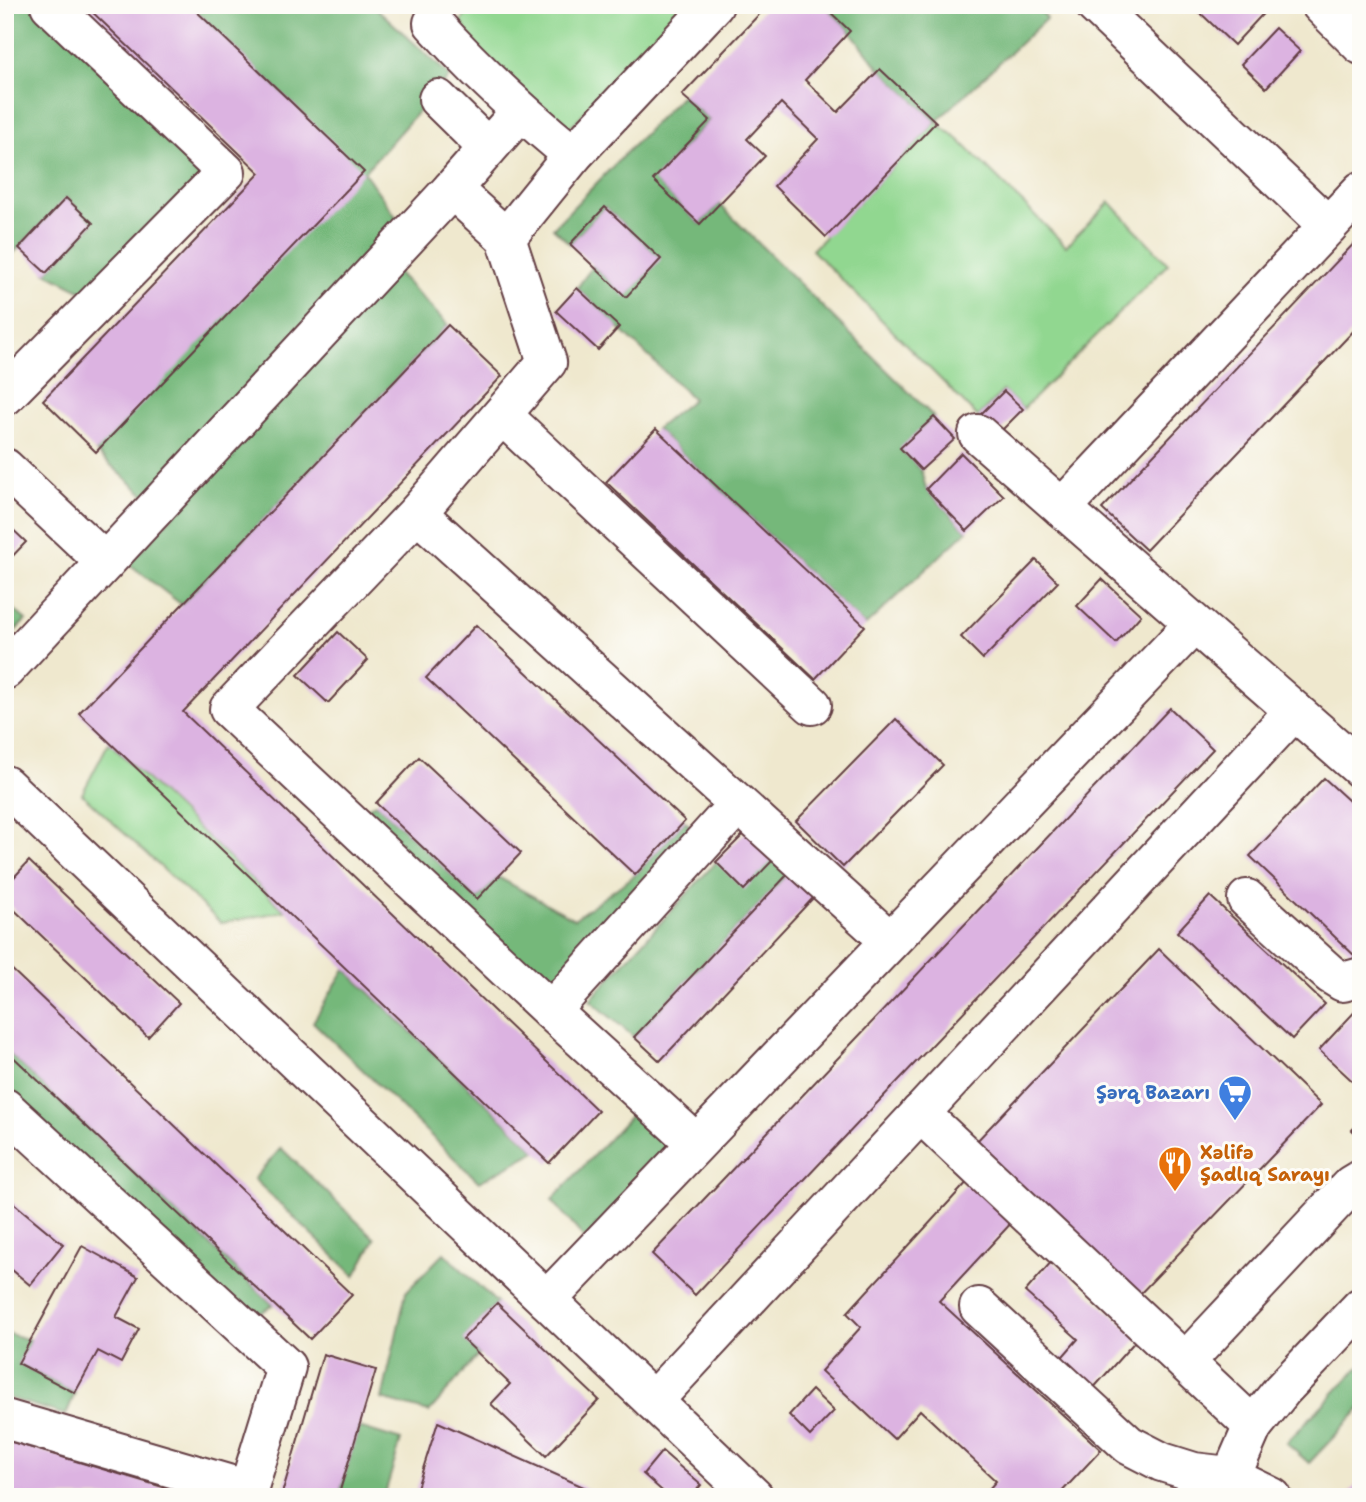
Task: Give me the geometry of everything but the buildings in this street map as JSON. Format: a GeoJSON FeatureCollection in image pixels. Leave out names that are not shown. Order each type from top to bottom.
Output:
{"type":"FeatureCollection","features":[{"type":"Feature","properties":{"kind":"street"},"geometry":{"type":"LineString","coordinates":[[5,396],[226,172],[50,5]]}},
{"type":"Feature","properties":{"kind":"street"},"geometry":{"type":"LineString","coordinates":[[506,238],[573,155],[714,5]]}},
{"type":"Feature","properties":{"kind":"street"},"geometry":{"type":"LineString","coordinates":[[1095,5],[1328,226]]}},
{"type":"Feature","properties":{"kind":"street"},"geometry":{"type":"LineString","coordinates":[[1321,5],[1361,45]]}},
{"type":"Feature","properties":{"kind":"street"},"geometry":{"type":"LineString","coordinates":[[433,23],[467,61],[520,111],[573,155]]}},
{"type":"Feature","properties":{"kind":"street"},"geometry":{"type":"LineString","coordinates":[[438,99],[488,148]]}},
{"type":"Feature","properties":{"kind":"street"},"geometry":{"type":"LineString","coordinates":[[5,670],[452,189],[520,111]]}},
{"type":"Feature","properties":{"kind":"street"},"geometry":{"type":"LineString","coordinates":[[452,189],[506,238],[547,362],[417,513],[229,709],[696,1143]]}},
{"type":"Feature","properties":{"kind":"street"},"geometry":{"type":"LineString","coordinates":[[1062,509],[1361,191]]}},
{"type":"Feature","properties":{"kind":"street"},"geometry":{"type":"LineString","coordinates":[[502,415],[812,705]]}},
{"type":"Feature","properties":{"kind":"street"},"geometry":{"type":"LineString","coordinates":[[978,434],[1361,769]]}},
{"type":"Feature","properties":{"kind":"street"},"geometry":{"type":"LineString","coordinates":[[5,468],[106,562]]}},
{"type":"Feature","properties":{"kind":"street"},"geometry":{"type":"LineString","coordinates":[[417,513],[890,941]]}},
{"type":"Feature","properties":{"kind":"street"},"geometry":{"type":"LineString","coordinates":[[547,1300],[1194,624]]}},
{"type":"Feature","properties":{"kind":"street"},"geometry":{"type":"LineString","coordinates":[[653,1401],[1293,711]]}},
{"type":"Feature","properties":{"kind":"street"},"geometry":{"type":"LineString","coordinates":[[10,798],[754,1497]]}},
{"type":"Feature","properties":{"kind":"street"},"geometry":{"type":"LineString","coordinates":[[551,1011],[738,804]]}},
{"type":"Feature","properties":{"kind":"street"},"geometry":{"type":"LineString","coordinates":[[1247,899],[1330,974],[1343,982],[1361,976]]}},
{"type":"Feature","properties":{"kind":"street"},"geometry":{"type":"LineString","coordinates":[[5,1108],[286,1367],[248,1490],[5,1419]]}},
{"type":"Feature","properties":{"kind":"street"},"geometry":{"type":"LineString","coordinates":[[920,1113],[1253,1426]]}},
{"type":"Feature","properties":{"kind":"street"},"geometry":{"type":"LineString","coordinates":[[1185,1362],[1351,1185],[1361,1179]]}},
{"type":"Feature","properties":{"kind":"street"},"geometry":{"type":"LineString","coordinates":[[979,1307],[1129,1445],[1162,1462],[1194,1472],[1226,1487],[1272,1497]]}},
{"type":"Feature","properties":{"kind":"street"},"geometry":{"type":"LineString","coordinates":[[1226,1487],[1253,1426],[1282,1390],[1361,1307]]}},
{"type":"Feature","properties":{"kind":"green space"},"geometry":{"type":"Polygon","coordinates":[[[5,5],[50,5],[226,172],[100,300],[46,273],[93,224],[67,198],[5,262],[5,5]]]}},
{"type":"Feature","properties":{"kind":"green space"},"geometry":{"type":"Polygon","coordinates":[[[190,5],[373,5],[450,76],[364,172],[409,235],[157,506],[96,452],[310,121],[190,5]]]}},
{"type":"Feature","properties":{"kind":"green space"},"geometry":{"type":"Polygon","coordinates":[[[475,5],[685,5],[562,136],[452,31],[475,5]]]}},
{"type":"Feature","properties":{"kind":"green space"},"geometry":{"type":"Polygon","coordinates":[[[823,5],[1034,5],[1047,18],[936,122],[880,69],[850,31],[823,5]]]}},
{"type":"Feature","properties":{"kind":"green space"},"geometry":{"type":"Polygon","coordinates":[[[682,95],[709,120],[654,180],[700,224],[719,204],[934,417],[901,448],[921,470],[926,489],[967,531],[865,626],[656,429],[693,399],[577,288],[593,266],[626,296],[660,259],[605,207],[570,244],[553,228],[682,95]]]}},
{"type":"Feature","properties":{"kind":"green space"},"geometry":{"type":"Polygon","coordinates":[[[936,122],[959,140],[1066,246],[1110,202],[1168,264],[1023,409],[1003,391],[978,417],[812,250],[936,122]]]}},
{"type":"Feature","properties":{"kind":"green space"},"geometry":{"type":"Polygon","coordinates":[[[396,271],[448,325],[182,605],[129,564],[396,271]]]}},
{"type":"Feature","properties":{"kind":"green space"},"geometry":{"type":"Polygon","coordinates":[[[5,602],[26,620],[5,641],[5,602]]]}},
{"type":"Feature","properties":{"kind":"green space"},"geometry":{"type":"Polygon","coordinates":[[[109,742],[285,911],[221,923],[82,794],[109,742]]]}},
{"type":"Feature","properties":{"kind":"green space"},"geometry":{"type":"Polygon","coordinates":[[[376,803],[477,899],[498,877],[574,919],[635,875],[685,821],[705,840],[551,1011],[347,820],[376,803]]]}},
{"type":"Feature","properties":{"kind":"green space"},"geometry":{"type":"Polygon","coordinates":[[[775,858],[789,873],[634,1037],[590,1000],[716,862],[775,858]]]}},
{"type":"Feature","properties":{"kind":"green space"},"geometry":{"type":"Polygon","coordinates":[[[345,969],[536,1151],[479,1182],[313,1022],[345,969]]]}},
{"type":"Feature","properties":{"kind":"green space"},"geometry":{"type":"Polygon","coordinates":[[[5,1049],[273,1305],[250,1320],[5,1090],[5,1049]]]}},
{"type":"Feature","properties":{"kind":"green space"},"geometry":{"type":"Polygon","coordinates":[[[647,1098],[696,1143],[594,1250],[552,1200],[647,1098]]]}},
{"type":"Feature","properties":{"kind":"green space"},"geometry":{"type":"Polygon","coordinates":[[[281,1148],[375,1239],[355,1276],[254,1179],[281,1148]]]}},
{"type":"Feature","properties":{"kind":"green space"},"geometry":{"type":"Polygon","coordinates":[[[444,1253],[497,1303],[464,1339],[479,1354],[429,1412],[382,1399],[406,1292],[444,1253]]]}},
{"type":"Feature","properties":{"kind":"green space"},"geometry":{"type":"Polygon","coordinates":[[[5,1333],[31,1340],[19,1363],[75,1393],[66,1415],[5,1397],[5,1333]]]}},
{"type":"Feature","properties":{"kind":"green space"},"geometry":{"type":"Polygon","coordinates":[[[1361,1365],[1361,1408],[1309,1463],[1286,1443],[1361,1365]]]}},
{"type":"Feature","properties":{"kind":"green space"},"geometry":{"type":"Polygon","coordinates":[[[359,1427],[401,1440],[384,1497],[338,1497],[359,1427]]]}},
{"type":"Feature","properties":{"kind":"place","name":"Şərq Bazarı"},"geometry":{"type":"Point","coordinates":[1235,1122]}},
{"type":"Feature","properties":{"kind":"place","name":"Xəlifə Şadlıq Sarayı"},"geometry":{"type":"Point","coordinates":[1175,1193]}}]}
